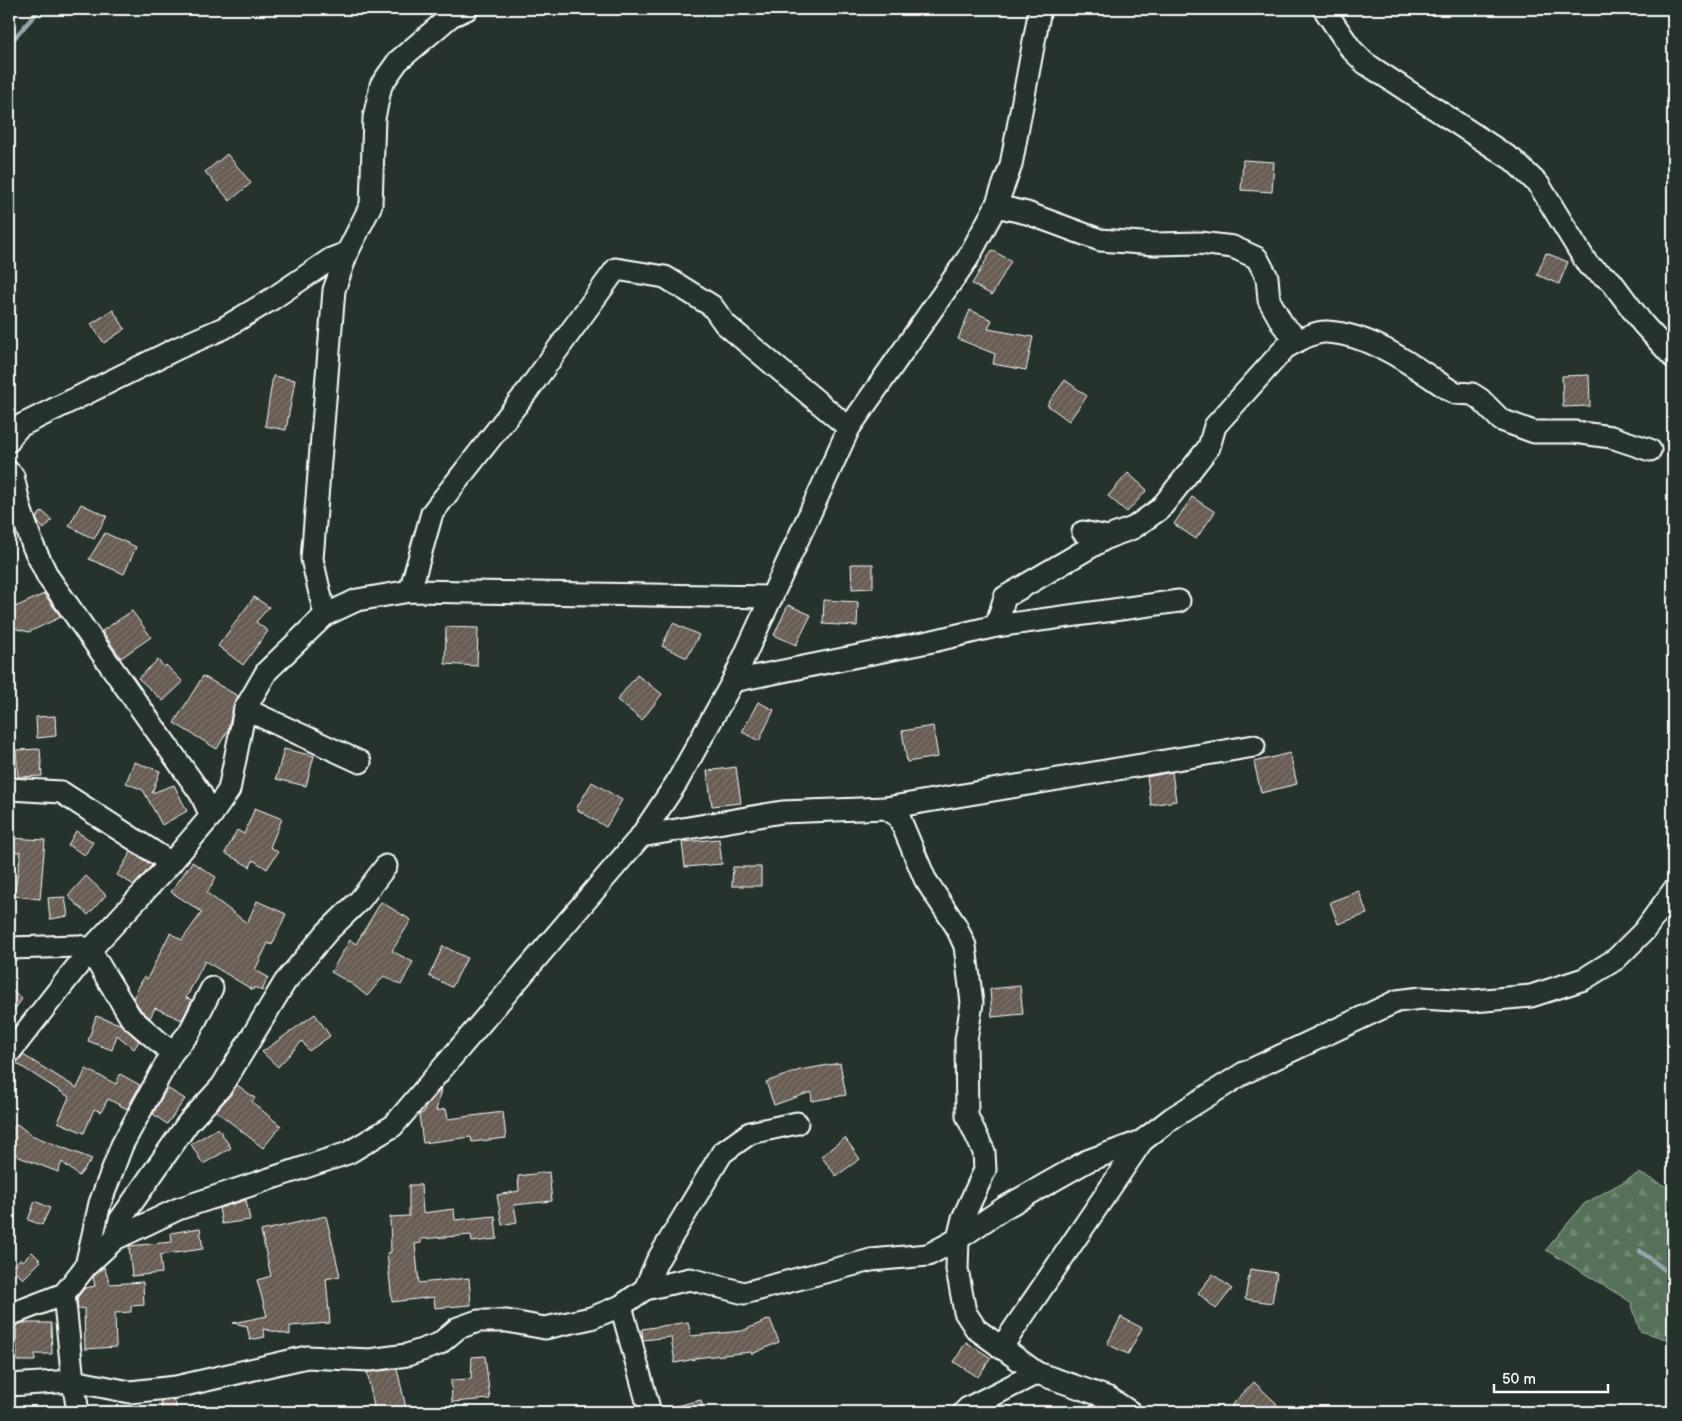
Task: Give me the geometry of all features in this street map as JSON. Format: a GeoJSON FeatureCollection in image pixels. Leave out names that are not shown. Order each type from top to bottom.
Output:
{"type":"FeatureCollection","features":[{"type":"Feature","properties":{"kind":"street"},"geometry":{"type":"LineString","coordinates":[[325,614],[312,559],[334,290],[347,252],[371,205],[374,118],[382,85],[398,61],[450,16],[467,9]]}},
{"type":"Feature","properties":{"kind":"street"},"geometry":{"type":"LineString","coordinates":[[9,1315],[64,1294],[86,1266],[115,1239],[178,1209],[348,1153],[393,1126],[641,836],[678,782],[733,681],[849,428],[968,258],[996,206],[1011,165],[1040,9]]}},
{"type":"Feature","properties":{"kind":"street"},"geometry":{"type":"LineString","coordinates":[[1324,9],[1351,49],[1365,62],[1513,160],[1539,185],[1588,265],[1611,281],[1643,324],[1673,357]]}},
{"type":"Feature","properties":{"kind":"street"},"geometry":{"type":"LineString","coordinates":[[996,206],[1027,213],[1100,240],[1155,244],[1200,243],[1233,247],[1257,258],[1267,277],[1269,300],[1283,325],[1299,340]]}},
{"type":"Feature","properties":{"kind":"street"},"geometry":{"type":"LineString","coordinates":[[9,441],[20,426],[178,348],[224,328],[272,299],[331,259],[347,252]]}},
{"type":"Feature","properties":{"kind":"street"},"geometry":{"type":"LineString","coordinates":[[410,592],[432,514],[529,389],[616,269],[665,277],[712,306],[725,324],[849,428]]}},
{"type":"Feature","properties":{"kind":"street"},"geometry":{"type":"LineString","coordinates":[[996,626],[1005,597],[1108,537],[1133,528],[1160,509],[1209,447],[1215,426],[1285,348],[1299,340],[1326,332],[1361,339],[1397,355],[1448,389],[1456,393],[1472,394],[1480,399],[1501,420],[1534,432],[1574,432],[1611,437],[1650,450]]}},
{"type":"Feature","properties":{"kind":"street"},"geometry":{"type":"LineString","coordinates":[[9,472],[13,476],[20,508],[33,546],[48,577],[201,794],[211,816]]}},
{"type":"Feature","properties":{"kind":"street"},"geometry":{"type":"LineString","coordinates":[[1083,532],[1108,537]]}},
{"type":"Feature","properties":{"kind":"street"},"geometry":{"type":"LineString","coordinates":[[9,1053],[90,950],[171,863],[211,816],[229,790],[244,709],[268,671],[325,614],[357,600],[410,592],[772,597]]}},
{"type":"Feature","properties":{"kind":"street"},"geometry":{"type":"LineString","coordinates":[[733,681],[933,641],[996,626],[1179,601]]}},
{"type":"Feature","properties":{"kind":"street"},"geometry":{"type":"LineString","coordinates":[[244,709],[360,762]]}},
{"type":"Feature","properties":{"kind":"street"},"geometry":{"type":"LineString","coordinates":[[641,836],[782,812],[886,808],[1254,746]]}},
{"type":"Feature","properties":{"kind":"street"},"geometry":{"type":"LineString","coordinates":[[9,789],[61,792],[171,863]]}},
{"type":"Feature","properties":{"kind":"street"},"geometry":{"type":"LineString","coordinates":[[886,808],[899,817],[925,879],[956,926],[965,946],[972,1003],[966,1040],[967,1116],[984,1152],[985,1170],[964,1218],[958,1239],[957,1269],[965,1312],[976,1328],[1037,1373],[1109,1398],[1130,1412]]}},
{"type":"Feature","properties":{"kind":"street"},"geometry":{"type":"LineString","coordinates":[[115,1239],[120,1220],[188,1123],[222,1086],[285,982],[327,932],[360,900],[386,866]]}},
{"type":"Feature","properties":{"kind":"street"},"geometry":{"type":"LineString","coordinates":[[9,1385],[73,1381],[130,1392],[176,1388],[307,1356],[370,1360],[407,1355],[439,1344],[458,1328],[478,1321],[507,1321],[545,1328],[591,1318],[621,1306],[645,1289],[690,1279],[744,1293],[871,1260],[928,1255],[958,1239],[1004,1208],[1087,1161],[1142,1141],[1172,1118],[1244,1073],[1397,1001],[1421,998],[1473,1001],[1531,996],[1584,979],[1616,959],[1644,931],[1673,891]]}},
{"type":"Feature","properties":{"kind":"street"},"geometry":{"type":"LineString","coordinates":[[9,948],[78,946],[90,950],[130,1018],[172,1053]]}},
{"type":"Feature","properties":{"kind":"street"},"geometry":{"type":"LineString","coordinates":[[86,1266],[100,1203],[122,1145],[172,1053],[189,1033],[212,988]]}},
{"type":"Feature","properties":{"kind":"street"},"geometry":{"type":"LineString","coordinates":[[645,1289],[657,1261],[722,1152],[750,1133],[797,1123]]}},
{"type":"Feature","properties":{"kind":"street"},"geometry":{"type":"LineString","coordinates":[[1001,1348],[1142,1141]]}},
{"type":"Feature","properties":{"kind":"street"},"geometry":{"type":"LineString","coordinates":[[64,1294],[78,1412]]}},
{"type":"Feature","properties":{"kind":"street"},"geometry":{"type":"LineString","coordinates":[[621,1306],[650,1412]]}},
{"type":"Feature","properties":{"kind":"street"},"geometry":{"type":"LineString","coordinates":[[964,1412],[968,1408],[1037,1373]]}},
{"type":"Feature","properties":{"kind":"green space"},"geometry":{"type":"Polygon","coordinates":[[[1639,1173],[1673,1190],[1673,1341],[1640,1331],[1631,1302],[1546,1250],[1584,1204],[1639,1173]]]}},
{"type":"Feature","properties":{"kind":"building"},"geometry":{"type":"Polygon","coordinates":[[[227,154],[251,183],[230,201],[205,172],[227,154]]]}},
{"type":"Feature","properties":{"kind":"building"},"geometry":{"type":"Polygon","coordinates":[[[1243,160],[1274,162],[1272,192],[1241,190],[1243,160]]]}},
{"type":"Feature","properties":{"kind":"building"},"geometry":{"type":"Polygon","coordinates":[[[992,250],[1011,261],[992,295],[972,284],[992,250]]]}},
{"type":"Feature","properties":{"kind":"building"},"geometry":{"type":"Polygon","coordinates":[[[1546,253],[1568,262],[1559,284],[1537,275],[1546,253]]]}},
{"type":"Feature","properties":{"kind":"building"},"geometry":{"type":"Polygon","coordinates":[[[113,310],[125,329],[104,343],[91,324],[113,310]]]}},
{"type":"Feature","properties":{"kind":"building"},"geometry":{"type":"Polygon","coordinates":[[[970,310],[992,320],[988,329],[1033,337],[1026,370],[993,364],[995,354],[958,339],[970,310]]]}},
{"type":"Feature","properties":{"kind":"building"},"geometry":{"type":"Polygon","coordinates":[[[1589,375],[1590,406],[1563,407],[1562,376],[1589,375]]]}},
{"type":"Feature","properties":{"kind":"building"},"geometry":{"type":"Polygon","coordinates":[[[273,376],[295,380],[286,430],[265,426],[273,376]]]}},
{"type":"Feature","properties":{"kind":"building"},"geometry":{"type":"Polygon","coordinates":[[[1065,380],[1087,396],[1069,421],[1047,405],[1065,380]]]}},
{"type":"Feature","properties":{"kind":"building"},"geometry":{"type":"Polygon","coordinates":[[[1128,473],[1147,490],[1127,512],[1108,496],[1128,473]]]}},
{"type":"Feature","properties":{"kind":"building"},"geometry":{"type":"Polygon","coordinates":[[[1192,497],[1215,512],[1196,539],[1174,524],[1192,497]]]}},
{"type":"Feature","properties":{"kind":"building"},"geometry":{"type":"Polygon","coordinates":[[[81,504],[107,516],[94,539],[69,526],[81,504]]]}},
{"type":"Feature","properties":{"kind":"building"},"geometry":{"type":"Polygon","coordinates":[[[42,511],[52,520],[44,529],[36,518],[42,511]]]}},
{"type":"Feature","properties":{"kind":"building"},"geometry":{"type":"Polygon","coordinates":[[[105,533],[136,547],[124,574],[89,559],[105,533]]]}},
{"type":"Feature","properties":{"kind":"building"},"geometry":{"type":"Polygon","coordinates":[[[851,564],[873,564],[873,588],[852,589],[851,564]]]}},
{"type":"Feature","properties":{"kind":"building"},"geometry":{"type":"Polygon","coordinates":[[[44,594],[61,617],[29,632],[9,627],[13,608],[44,594]]]}},
{"type":"Feature","properties":{"kind":"building"},"geometry":{"type":"Polygon","coordinates":[[[254,597],[269,607],[256,622],[268,631],[243,665],[218,646],[254,597]]]}},
{"type":"Feature","properties":{"kind":"building"},"geometry":{"type":"Polygon","coordinates":[[[824,600],[858,602],[857,626],[823,624],[824,600]]]}},
{"type":"Feature","properties":{"kind":"building"},"geometry":{"type":"Polygon","coordinates":[[[788,605],[811,615],[796,645],[774,635],[788,605]]]}},
{"type":"Feature","properties":{"kind":"building"},"geometry":{"type":"Polygon","coordinates":[[[132,611],[151,637],[121,658],[102,631],[132,611]]]}},
{"type":"Feature","properties":{"kind":"building"},"geometry":{"type":"Polygon","coordinates":[[[673,623],[699,635],[687,658],[662,646],[673,623]]]}},
{"type":"Feature","properties":{"kind":"building"},"geometry":{"type":"Polygon","coordinates":[[[446,627],[478,628],[477,666],[445,664],[446,627]]]}},
{"type":"Feature","properties":{"kind":"building"},"geometry":{"type":"Polygon","coordinates":[[[158,660],[164,667],[166,665],[183,682],[163,701],[138,678],[158,660]]]}},
{"type":"Feature","properties":{"kind":"building"},"geometry":{"type":"Polygon","coordinates":[[[637,675],[662,694],[642,720],[617,700],[637,675]]]}},
{"type":"Feature","properties":{"kind":"building"},"geometry":{"type":"Polygon","coordinates":[[[203,676],[238,696],[233,707],[228,730],[217,749],[174,723],[203,676]]]}},
{"type":"Feature","properties":{"kind":"building"},"geometry":{"type":"Polygon","coordinates":[[[758,702],[774,710],[759,741],[742,732],[758,702]]]}},
{"type":"Feature","properties":{"kind":"building"},"geometry":{"type":"Polygon","coordinates":[[[55,716],[56,736],[37,738],[36,717],[55,716]]]}},
{"type":"Feature","properties":{"kind":"building"},"geometry":{"type":"Polygon","coordinates":[[[933,726],[938,757],[907,762],[902,731],[933,726]]]}},
{"type":"Feature","properties":{"kind":"building"},"geometry":{"type":"Polygon","coordinates":[[[40,749],[42,776],[18,777],[16,750],[40,749]]]}},
{"type":"Feature","properties":{"kind":"building"},"geometry":{"type":"Polygon","coordinates":[[[284,749],[314,756],[306,786],[276,779],[284,749]]]}},
{"type":"Feature","properties":{"kind":"building"},"geometry":{"type":"Polygon","coordinates":[[[1290,753],[1297,784],[1261,793],[1254,762],[1290,753]]]}},
{"type":"Feature","properties":{"kind":"building"},"geometry":{"type":"Polygon","coordinates":[[[134,762],[160,771],[152,793],[174,785],[187,811],[162,825],[143,790],[126,783],[134,762]]]}},
{"type":"Feature","properties":{"kind":"building"},"geometry":{"type":"Polygon","coordinates":[[[736,767],[741,803],[712,806],[707,771],[736,767]]]}},
{"type":"Feature","properties":{"kind":"building"},"geometry":{"type":"Polygon","coordinates":[[[1172,772],[1176,801],[1151,805],[1147,777],[1172,772]]]}},
{"type":"Feature","properties":{"kind":"building"},"geometry":{"type":"Polygon","coordinates":[[[592,782],[622,800],[606,827],[576,809],[592,782]]]}},
{"type":"Feature","properties":{"kind":"building"},"geometry":{"type":"Polygon","coordinates":[[[255,808],[282,819],[270,847],[278,852],[267,869],[253,860],[250,867],[225,853],[237,830],[244,834],[255,808]]]}},
{"type":"Feature","properties":{"kind":"building"},"geometry":{"type":"Polygon","coordinates":[[[76,831],[93,842],[85,855],[68,845],[76,831]]]}},
{"type":"Feature","properties":{"kind":"building"},"geometry":{"type":"Polygon","coordinates":[[[9,838],[45,840],[40,899],[14,896],[21,852],[9,852],[9,838]]]}},
{"type":"Feature","properties":{"kind":"building"},"geometry":{"type":"Polygon","coordinates":[[[719,839],[722,864],[685,867],[682,842],[719,839]]]}},
{"type":"Feature","properties":{"kind":"building"},"geometry":{"type":"Polygon","coordinates":[[[131,852],[152,865],[134,885],[117,875],[131,852]]]}},
{"type":"Feature","properties":{"kind":"building"},"geometry":{"type":"Polygon","coordinates":[[[192,862],[216,877],[207,893],[247,923],[257,901],[286,914],[272,945],[268,943],[255,970],[268,977],[262,991],[254,987],[253,990],[205,961],[186,998],[192,1000],[182,1020],[155,1008],[150,1018],[141,1010],[133,998],[144,977],[147,979],[170,933],[182,940],[202,912],[171,892],[192,862]]]}},
{"type":"Feature","properties":{"kind":"building"},"geometry":{"type":"Polygon","coordinates":[[[733,867],[761,867],[761,886],[732,886],[733,867]]]}},
{"type":"Feature","properties":{"kind":"building"},"geometry":{"type":"Polygon","coordinates":[[[86,876],[106,895],[88,915],[68,896],[86,876]]]}},
{"type":"Feature","properties":{"kind":"building"},"geometry":{"type":"Polygon","coordinates":[[[1359,891],[1367,914],[1338,924],[1330,902],[1359,891]]]}},
{"type":"Feature","properties":{"kind":"building"},"geometry":{"type":"Polygon","coordinates":[[[65,897],[68,916],[50,919],[48,898],[65,897]]]}},
{"type":"Feature","properties":{"kind":"building"},"geometry":{"type":"Polygon","coordinates":[[[381,902],[411,920],[392,951],[413,962],[401,985],[384,976],[367,996],[352,984],[331,972],[350,940],[356,944],[381,902]]]}},
{"type":"Feature","properties":{"kind":"building"},"geometry":{"type":"Polygon","coordinates":[[[443,946],[467,958],[452,987],[429,976],[443,946]]]}},
{"type":"Feature","properties":{"kind":"building"},"geometry":{"type":"Polygon","coordinates":[[[1020,986],[1023,1014],[992,1017],[990,989],[1020,986]]]}},
{"type":"Feature","properties":{"kind":"building"},"geometry":{"type":"Polygon","coordinates":[[[9,988],[22,999],[9,1017],[9,988]]]}},
{"type":"Feature","properties":{"kind":"building"},"geometry":{"type":"Polygon","coordinates":[[[315,1014],[330,1036],[309,1051],[302,1041],[278,1067],[262,1052],[315,1014]]]}},
{"type":"Feature","properties":{"kind":"building"},"geometry":{"type":"Polygon","coordinates":[[[96,1016],[120,1024],[139,1041],[134,1049],[117,1035],[112,1050],[88,1041],[96,1016]]]}},
{"type":"Feature","properties":{"kind":"building"},"geometry":{"type":"Polygon","coordinates":[[[23,1055],[77,1088],[86,1069],[116,1084],[120,1074],[140,1085],[127,1109],[108,1099],[101,1112],[94,1109],[84,1133],[58,1122],[69,1097],[16,1063],[23,1055]]]}},
{"type":"Feature","properties":{"kind":"building"},"geometry":{"type":"Polygon","coordinates":[[[840,1063],[846,1095],[812,1101],[811,1092],[774,1105],[766,1082],[800,1070],[840,1063]]]}},
{"type":"Feature","properties":{"kind":"building"},"geometry":{"type":"Polygon","coordinates":[[[237,1085],[255,1098],[252,1102],[281,1126],[263,1148],[216,1111],[237,1085]]]}},
{"type":"Feature","properties":{"kind":"building"},"geometry":{"type":"Polygon","coordinates":[[[167,1088],[185,1099],[167,1124],[153,1114],[167,1088]]]}},
{"type":"Feature","properties":{"kind":"building"},"geometry":{"type":"Polygon","coordinates":[[[441,1089],[436,1111],[446,1109],[448,1119],[503,1112],[506,1138],[472,1142],[471,1137],[423,1143],[419,1115],[424,1112],[425,1108],[441,1089]]]}},
{"type":"Feature","properties":{"kind":"building"},"geometry":{"type":"Polygon","coordinates":[[[17,1124],[31,1135],[92,1159],[79,1176],[62,1162],[58,1172],[19,1157],[9,1148],[9,1133],[17,1124]]]}},
{"type":"Feature","properties":{"kind":"building"},"geometry":{"type":"Polygon","coordinates":[[[218,1128],[231,1148],[203,1164],[191,1144],[218,1128]]]}},
{"type":"Feature","properties":{"kind":"building"},"geometry":{"type":"Polygon","coordinates":[[[845,1138],[860,1159],[836,1176],[821,1156],[845,1138]]]}},
{"type":"Feature","properties":{"kind":"building"},"geometry":{"type":"Polygon","coordinates":[[[549,1172],[552,1201],[514,1205],[517,1222],[502,1225],[497,1195],[519,1191],[518,1176],[549,1172]]]}},
{"type":"Feature","properties":{"kind":"building"},"geometry":{"type":"Polygon","coordinates":[[[409,1185],[421,1185],[423,1213],[454,1209],[455,1220],[495,1216],[497,1239],[472,1242],[471,1235],[421,1239],[421,1243],[415,1244],[419,1283],[469,1278],[471,1305],[435,1308],[434,1297],[392,1302],[387,1253],[391,1252],[390,1217],[409,1216],[409,1185]]]}},
{"type":"Feature","properties":{"kind":"building"},"geometry":{"type":"Polygon","coordinates":[[[246,1200],[250,1220],[222,1224],[219,1208],[246,1200]]]}},
{"type":"Feature","properties":{"kind":"building"},"geometry":{"type":"Polygon","coordinates":[[[35,1201],[50,1208],[42,1225],[28,1220],[35,1201]]]}},
{"type":"Feature","properties":{"kind":"building"},"geometry":{"type":"Polygon","coordinates":[[[326,1216],[340,1276],[326,1279],[330,1323],[290,1326],[290,1335],[263,1329],[265,1337],[250,1340],[247,1326],[233,1323],[267,1316],[257,1280],[271,1276],[261,1231],[326,1216]]]}},
{"type":"Feature","properties":{"kind":"building"},"geometry":{"type":"Polygon","coordinates":[[[200,1228],[203,1249],[160,1255],[162,1273],[132,1276],[129,1246],[172,1242],[171,1233],[200,1228]]]}},
{"type":"Feature","properties":{"kind":"building"},"geometry":{"type":"Polygon","coordinates":[[[32,1252],[41,1261],[23,1279],[11,1267],[20,1259],[23,1261],[32,1252]]]}},
{"type":"Feature","properties":{"kind":"building"},"geometry":{"type":"Polygon","coordinates":[[[104,1267],[110,1284],[143,1282],[144,1305],[131,1306],[131,1312],[115,1313],[116,1347],[85,1349],[84,1308],[78,1309],[77,1298],[85,1288],[95,1286],[93,1277],[104,1267]]]}},
{"type":"Feature","properties":{"kind":"building"},"geometry":{"type":"Polygon","coordinates":[[[1250,1269],[1277,1273],[1272,1303],[1245,1299],[1250,1269]]]}},
{"type":"Feature","properties":{"kind":"building"},"geometry":{"type":"Polygon","coordinates":[[[1213,1274],[1232,1289],[1216,1309],[1198,1293],[1213,1274]]]}},
{"type":"Feature","properties":{"kind":"building"},"geometry":{"type":"Polygon","coordinates":[[[1121,1317],[1142,1328],[1128,1354],[1107,1344],[1121,1317]]]}},
{"type":"Feature","properties":{"kind":"building"},"geometry":{"type":"Polygon","coordinates":[[[770,1319],[779,1342],[752,1354],[751,1352],[695,1358],[675,1363],[671,1337],[643,1340],[642,1329],[688,1322],[691,1336],[742,1331],[770,1319]]]}},
{"type":"Feature","properties":{"kind":"building"},"geometry":{"type":"Polygon","coordinates":[[[22,1323],[51,1323],[52,1354],[35,1354],[35,1361],[17,1361],[16,1326],[22,1323]]]}},
{"type":"Feature","properties":{"kind":"building"},"geometry":{"type":"Polygon","coordinates":[[[966,1342],[991,1358],[978,1377],[954,1362],[966,1342]]]}},
{"type":"Feature","properties":{"kind":"building"},"geometry":{"type":"Polygon","coordinates":[[[485,1356],[490,1399],[452,1402],[451,1380],[471,1379],[472,1357],[485,1356]]]}},
{"type":"Feature","properties":{"kind":"building"},"geometry":{"type":"Polygon","coordinates":[[[397,1369],[407,1412],[375,1412],[367,1372],[397,1369]]]}},
{"type":"Feature","properties":{"kind":"building"},"geometry":{"type":"Polygon","coordinates":[[[1254,1382],[1277,1404],[1269,1412],[1238,1412],[1231,1406],[1254,1382]]]}},
{"type":"Feature","properties":{"kind":"building"},"geometry":{"type":"Polygon","coordinates":[[[175,1400],[177,1412],[162,1412],[161,1401],[175,1400]]]}},
{"type":"Feature","properties":{"kind":"building"},"geometry":{"type":"Polygon","coordinates":[[[701,1400],[704,1412],[669,1412],[668,1408],[701,1400]]]}},
{"type":"Feature","properties":{"kind":"waterway"},"geometry":{"type":"LineString","coordinates":[[9,44],[40,9]]}},
{"type":"Feature","properties":{"kind":"waterway"},"geometry":{"type":"LineString","coordinates":[[1640,1251],[1673,1276]]}}]}
